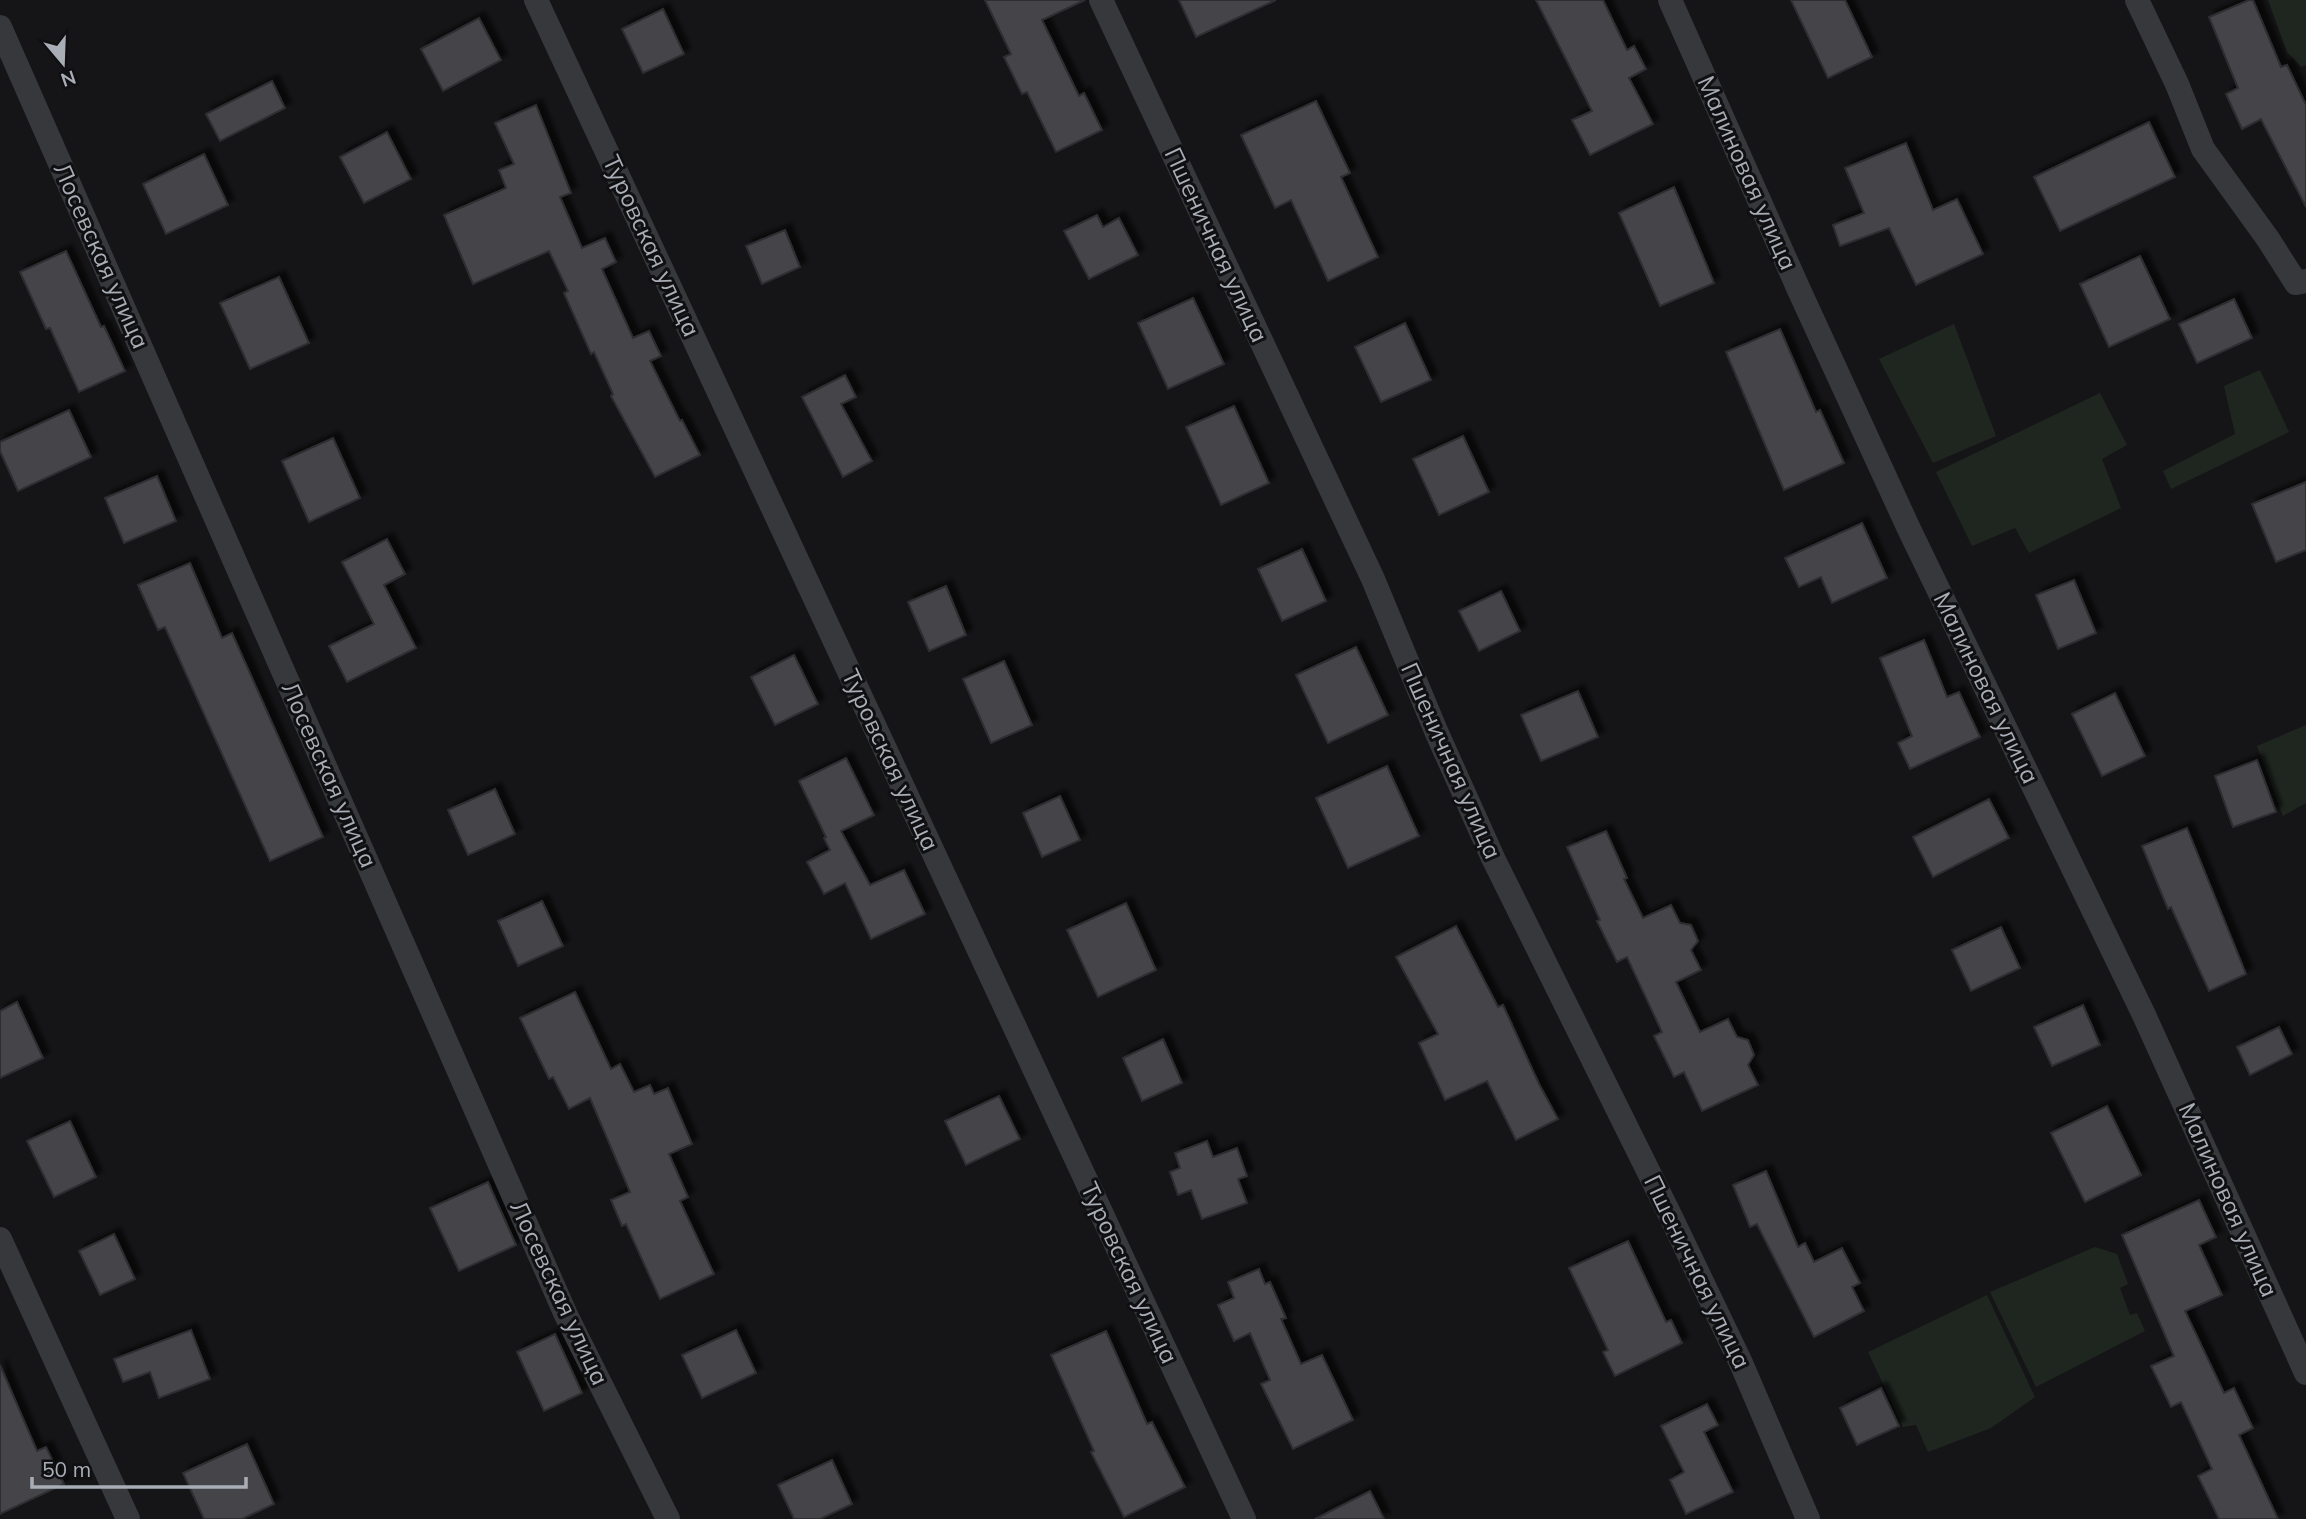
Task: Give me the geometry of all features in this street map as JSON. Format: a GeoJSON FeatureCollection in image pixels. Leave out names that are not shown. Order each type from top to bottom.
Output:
{"type":"FeatureCollection","features":[{"type":"Feature","properties":{"kind":"street","name":"Туровская улица"},"geometry":{"type":"LineString","coordinates":[[536,0],[1244,1519]]}},
{"type":"Feature","properties":{"kind":"street","name":"Пшеничная улица"},"geometry":{"type":"LineString","coordinates":[[1101,0],[1373,579],[1493,858],[1729,1338],[1808,1519]]}},
{"type":"Feature","properties":{"kind":"street","name":"Малиновая улица"},"geometry":{"type":"LineString","coordinates":[[1671,0],[1799,290],[1909,529],[2144,1015],[2306,1373]]}},
{"type":"Feature","properties":{"kind":"street"},"geometry":{"type":"LineString","coordinates":[[2137,0],[2178,85],[2203,149],[2301,282]]}},
{"type":"Feature","properties":{"kind":"street","name":"Лосевская улица"},"geometry":{"type":"LineString","coordinates":[[0,27],[566,1315],[668,1519]]}},
{"type":"Feature","properties":{"kind":"street"},"geometry":{"type":"LineString","coordinates":[[0,1239],[128,1519]]}},
{"type":"Feature","properties":{"kind":"shaded area"},"geometry":{"type":"Polygon","coordinates":[[[2268,0],[2306,0],[2306,65],[2301,67],[2287,52],[2268,0]]]}},
{"type":"Feature","properties":{"kind":"shaded area"},"geometry":{"type":"Polygon","coordinates":[[[1954,324],[1996,436],[1933,463],[1879,359],[1954,324]]]}},
{"type":"Feature","properties":{"kind":"shaded area"},"geometry":{"type":"Polygon","coordinates":[[[2260,370],[2289,432],[2171,489],[2163,471],[2235,434],[2224,386],[2260,370]]]}},
{"type":"Feature","properties":{"kind":"shaded area"},"geometry":{"type":"Polygon","coordinates":[[[2100,393],[2127,445],[2102,459],[2121,508],[2029,553],[2015,528],[1972,546],[1936,472],[2100,393]]]}},
{"type":"Feature","properties":{"kind":"shaded area"},"geometry":{"type":"Polygon","coordinates":[[[2306,725],[2306,803],[2283,816],[2257,746],[2306,725]]]}},
{"type":"Feature","properties":{"kind":"shaded area"},"geometry":{"type":"Polygon","coordinates":[[[2095,1247],[2117,1254],[2128,1284],[2120,1288],[2130,1315],[2137,1313],[2145,1331],[2036,1387],[1990,1292],[2095,1247]]]}},
{"type":"Feature","properties":{"kind":"shaded area"},"geometry":{"type":"Polygon","coordinates":[[[1987,1295],[2035,1397],[1991,1428],[1928,1452],[1916,1425],[1903,1427],[1868,1352],[1987,1295]]]}},
{"type":"Feature","properties":{"kind":"building"},"geometry":{"type":"Polygon","coordinates":[[[985,0],[1085,0],[1042,20],[1079,96],[1084,93],[1102,130],[1056,152],[1027,92],[1022,94],[1004,57],[1011,54],[985,0]]]}},
{"type":"Feature","properties":{"kind":"building"},"geometry":{"type":"Polygon","coordinates":[[[1179,0],[1276,0],[1196,37],[1179,0]]]}},
{"type":"Feature","properties":{"kind":"building"},"geometry":{"type":"Polygon","coordinates":[[[1536,0],[1603,0],[1627,50],[1634,46],[1646,69],[1629,78],[1653,124],[1590,155],[1572,120],[1592,111],[1536,0]]]}},
{"type":"Feature","properties":{"kind":"building"},"geometry":{"type":"Polygon","coordinates":[[[1791,0],[1845,0],[1872,57],[1828,78],[1791,0]]]}},
{"type":"Feature","properties":{"kind":"building"},"geometry":{"type":"Polygon","coordinates":[[[2253,0],[2281,67],[2287,65],[2306,105],[2306,207],[2261,119],[2242,129],[2226,94],[2238,88],[2209,17],[2253,0]]]}},
{"type":"Feature","properties":{"kind":"building"},"geometry":{"type":"Polygon","coordinates":[[[663,9],[684,54],[643,73],[622,29],[663,9]]]}},
{"type":"Feature","properties":{"kind":"building"},"geometry":{"type":"Polygon","coordinates":[[[479,18],[501,60],[443,91],[421,49],[479,18]]]}},
{"type":"Feature","properties":{"kind":"building"},"geometry":{"type":"Polygon","coordinates":[[[272,81],[285,108],[220,141],[206,114],[272,81]]]}},
{"type":"Feature","properties":{"kind":"building"},"geometry":{"type":"Polygon","coordinates":[[[1316,101],[1350,173],[1341,177],[1378,257],[1328,281],[1291,200],[1275,208],[1241,135],[1316,101]]]}},
{"type":"Feature","properties":{"kind":"building"},"geometry":{"type":"Polygon","coordinates":[[[536,105],[571,193],[560,197],[582,248],[605,238],[616,262],[602,269],[633,338],[649,331],[661,356],[650,361],[700,455],[655,477],[611,396],[613,394],[594,352],[591,354],[564,293],[568,291],[549,251],[473,284],[444,215],[506,188],[499,170],[514,164],[495,123],[536,105]]]}},
{"type":"Feature","properties":{"kind":"building"},"geometry":{"type":"Polygon","coordinates":[[[2149,122],[2175,177],[2060,231],[2034,177],[2149,122]]]}},
{"type":"Feature","properties":{"kind":"building"},"geometry":{"type":"Polygon","coordinates":[[[387,132],[411,179],[364,203],[340,157],[387,132]]]}},
{"type":"Feature","properties":{"kind":"building"},"geometry":{"type":"Polygon","coordinates":[[[1906,143],[1933,210],[1957,199],[1983,254],[1916,285],[1889,228],[1840,246],[1833,225],[1864,213],[1845,168],[1906,143]]]}},
{"type":"Feature","properties":{"kind":"building"},"geometry":{"type":"Polygon","coordinates":[[[204,154],[228,205],[166,234],[143,184],[204,154]]]}},
{"type":"Feature","properties":{"kind":"building"},"geometry":{"type":"Polygon","coordinates":[[[1674,187],[1714,283],[1660,306],[1619,213],[1674,187]]]}},
{"type":"Feature","properties":{"kind":"building"},"geometry":{"type":"Polygon","coordinates":[[[1097,215],[1103,227],[1119,218],[1138,255],[1089,279],[1064,231],[1097,215]]]}},
{"type":"Feature","properties":{"kind":"building"},"geometry":{"type":"Polygon","coordinates":[[[785,230],[800,267],[762,284],[746,246],[785,230]]]}},
{"type":"Feature","properties":{"kind":"building"},"geometry":{"type":"Polygon","coordinates":[[[66,251],[101,327],[104,326],[125,371],[79,392],[50,328],[46,329],[20,272],[66,251]]]}},
{"type":"Feature","properties":{"kind":"building"},"geometry":{"type":"Polygon","coordinates":[[[2140,256],[2170,319],[2109,347],[2080,284],[2140,256]]]}},
{"type":"Feature","properties":{"kind":"building"},"geometry":{"type":"Polygon","coordinates":[[[279,277],[309,343],[250,369],[220,303],[279,277]]]}},
{"type":"Feature","properties":{"kind":"building"},"geometry":{"type":"Polygon","coordinates":[[[1193,298],[1224,364],[1168,389],[1138,323],[1193,298]]]}},
{"type":"Feature","properties":{"kind":"building"},"geometry":{"type":"Polygon","coordinates":[[[2234,299],[2252,338],[2197,363],[2179,324],[2234,299]]]}},
{"type":"Feature","properties":{"kind":"building"},"geometry":{"type":"Polygon","coordinates":[[[1405,323],[1431,380],[1381,402],[1355,347],[1405,323]]]}},
{"type":"Feature","properties":{"kind":"building"},"geometry":{"type":"Polygon","coordinates":[[[1780,329],[1816,412],[1820,410],[1844,463],[1784,490],[1726,352],[1780,329]]]}},
{"type":"Feature","properties":{"kind":"building"},"geometry":{"type":"Polygon","coordinates":[[[845,375],[856,397],[841,404],[872,461],[843,477],[802,397],[845,375]]]}},
{"type":"Feature","properties":{"kind":"building"},"geometry":{"type":"Polygon","coordinates":[[[1234,406],[1269,483],[1221,505],[1186,427],[1234,406]]]}},
{"type":"Feature","properties":{"kind":"building"},"geometry":{"type":"Polygon","coordinates":[[[69,410],[91,457],[18,491],[0,451],[0,442],[69,410]]]}},
{"type":"Feature","properties":{"kind":"building"},"geometry":{"type":"Polygon","coordinates":[[[1463,436],[1489,492],[1439,515],[1413,459],[1463,436]]]}},
{"type":"Feature","properties":{"kind":"building"},"geometry":{"type":"Polygon","coordinates":[[[333,438],[360,498],[309,522],[282,461],[333,438]]]}},
{"type":"Feature","properties":{"kind":"building"},"geometry":{"type":"Polygon","coordinates":[[[157,476],[176,521],[124,543],[105,498],[157,476]]]}},
{"type":"Feature","properties":{"kind":"building"},"geometry":{"type":"Polygon","coordinates":[[[2306,482],[2306,550],[2276,562],[2252,504],[2306,482]]]}},
{"type":"Feature","properties":{"kind":"building"},"geometry":{"type":"Polygon","coordinates":[[[1862,523],[1887,578],[1832,603],[1821,577],[1799,587],[1785,558],[1862,523]]]}},
{"type":"Feature","properties":{"kind":"building"},"geometry":{"type":"Polygon","coordinates":[[[387,539],[405,574],[384,585],[416,648],[347,682],[329,646],[374,624],[342,562],[387,539]]]}},
{"type":"Feature","properties":{"kind":"building"},"geometry":{"type":"Polygon","coordinates":[[[1302,549],[1326,601],[1282,621],[1258,569],[1302,549]]]}},
{"type":"Feature","properties":{"kind":"building"},"geometry":{"type":"Polygon","coordinates":[[[190,563],[222,638],[232,633],[323,837],[270,861],[165,627],[158,630],[138,585],[190,563]]]}},
{"type":"Feature","properties":{"kind":"building"},"geometry":{"type":"Polygon","coordinates":[[[2074,580],[2096,633],[2058,649],[2036,595],[2074,580]]]}},
{"type":"Feature","properties":{"kind":"building"},"geometry":{"type":"Polygon","coordinates":[[[946,586],[966,635],[929,651],[908,602],[946,586]]]}},
{"type":"Feature","properties":{"kind":"building"},"geometry":{"type":"Polygon","coordinates":[[[1501,591],[1520,631],[1479,651],[1459,611],[1501,591]]]}},
{"type":"Feature","properties":{"kind":"building"},"geometry":{"type":"Polygon","coordinates":[[[1924,640],[1947,697],[1959,692],[1980,737],[1910,769],[1898,743],[1912,736],[1880,658],[1924,640]]]}},
{"type":"Feature","properties":{"kind":"building"},"geometry":{"type":"Polygon","coordinates":[[[1356,647],[1388,715],[1328,743],[1296,675],[1356,647]]]}},
{"type":"Feature","properties":{"kind":"building"},"geometry":{"type":"Polygon","coordinates":[[[794,655],[818,704],[775,725],[751,677],[794,655]]]}},
{"type":"Feature","properties":{"kind":"building"},"geometry":{"type":"Polygon","coordinates":[[[1004,661],[1032,725],[991,743],[963,679],[1004,661]]]}},
{"type":"Feature","properties":{"kind":"building"},"geometry":{"type":"Polygon","coordinates":[[[1578,691],[1598,737],[1541,761],[1521,715],[1578,691]]]}},
{"type":"Feature","properties":{"kind":"building"},"geometry":{"type":"Polygon","coordinates":[[[2115,693],[2145,756],[2102,776],[2072,714],[2115,693]]]}},
{"type":"Feature","properties":{"kind":"building"},"geometry":{"type":"Polygon","coordinates":[[[846,758],[874,815],[841,831],[870,885],[904,870],[925,914],[871,939],[845,883],[824,894],[807,862],[830,850],[799,781],[846,758]]]}},
{"type":"Feature","properties":{"kind":"building"},"geometry":{"type":"Polygon","coordinates":[[[2257,760],[2276,812],[2233,827],[2215,776],[2257,760]]]}},
{"type":"Feature","properties":{"kind":"building"},"geometry":{"type":"Polygon","coordinates":[[[1387,766],[1419,836],[1348,868],[1316,798],[1387,766]]]}},
{"type":"Feature","properties":{"kind":"building"},"geometry":{"type":"Polygon","coordinates":[[[495,789],[515,834],[468,855],[448,810],[495,789]]]}},
{"type":"Feature","properties":{"kind":"building"},"geometry":{"type":"Polygon","coordinates":[[[1060,796],[1080,840],[1042,857],[1023,813],[1060,796]]]}},
{"type":"Feature","properties":{"kind":"building"},"geometry":{"type":"Polygon","coordinates":[[[1989,799],[2009,838],[1933,877],[1913,837],[1989,799]]]}},
{"type":"Feature","properties":{"kind":"building"},"geometry":{"type":"Polygon","coordinates":[[[2187,828],[2246,974],[2209,991],[2171,907],[2168,909],[2142,846],[2187,828]]]}},
{"type":"Feature","properties":{"kind":"building"},"geometry":{"type":"Polygon","coordinates":[[[1606,831],[1627,878],[1624,879],[1643,918],[1671,905],[1680,923],[1691,925],[1698,941],[1691,950],[1701,970],[1676,982],[1700,1032],[1728,1019],[1737,1037],[1748,1040],[1754,1055],[1748,1065],[1758,1085],[1702,1111],[1684,1072],[1674,1077],[1654,1036],[1662,1032],[1627,957],[1617,962],[1567,847],[1606,831]]]}},
{"type":"Feature","properties":{"kind":"building"},"geometry":{"type":"Polygon","coordinates":[[[542,901],[563,946],[518,966],[498,921],[542,901]]]}},
{"type":"Feature","properties":{"kind":"building"},"geometry":{"type":"Polygon","coordinates":[[[1126,903],[1156,970],[1098,997],[1067,930],[1126,903]]]}},
{"type":"Feature","properties":{"kind":"building"},"geometry":{"type":"Polygon","coordinates":[[[1456,926],[1498,1007],[1503,1005],[1558,1119],[1516,1140],[1487,1081],[1445,1100],[1419,1043],[1438,1034],[1396,957],[1456,926]]]}},
{"type":"Feature","properties":{"kind":"building"},"geometry":{"type":"Polygon","coordinates":[[[2001,927],[2020,968],[1971,991],[1952,950],[2001,927]]]}},
{"type":"Feature","properties":{"kind":"building"},"geometry":{"type":"Polygon","coordinates":[[[575,992],[611,1069],[620,1064],[634,1092],[650,1085],[654,1094],[668,1088],[692,1144],[669,1154],[688,1197],[680,1201],[714,1274],[660,1299],[626,1224],[622,1226],[611,1200],[630,1192],[590,1098],[569,1109],[553,1077],[549,1079],[520,1018],[575,992]]]}},
{"type":"Feature","properties":{"kind":"building"},"geometry":{"type":"Polygon","coordinates":[[[17,1002],[43,1058],[0,1078],[0,1011],[17,1002]]]}},
{"type":"Feature","properties":{"kind":"building"},"geometry":{"type":"Polygon","coordinates":[[[2083,1005],[2100,1045],[2052,1066],[2034,1027],[2083,1005]]]}},
{"type":"Feature","properties":{"kind":"building"},"geometry":{"type":"Polygon","coordinates":[[[2279,1027],[2292,1054],[2250,1075],[2237,1047],[2279,1027]]]}},
{"type":"Feature","properties":{"kind":"building"},"geometry":{"type":"Polygon","coordinates":[[[1163,1039],[1182,1083],[1142,1101],[1123,1058],[1163,1039]]]}},
{"type":"Feature","properties":{"kind":"building"},"geometry":{"type":"Polygon","coordinates":[[[999,1096],[1020,1139],[966,1165],[945,1121],[999,1096]]]}},
{"type":"Feature","properties":{"kind":"building"},"geometry":{"type":"Polygon","coordinates":[[[2107,1106],[2141,1175],[2085,1202],[2051,1133],[2107,1106]]]}},
{"type":"Feature","properties":{"kind":"building"},"geometry":{"type":"Polygon","coordinates":[[[70,1121],[96,1177],[54,1197],[27,1141],[70,1121]]]}},
{"type":"Feature","properties":{"kind":"building"},"geometry":{"type":"Polygon","coordinates":[[[1207,1141],[1213,1157],[1237,1148],[1247,1176],[1238,1179],[1247,1203],[1202,1219],[1191,1190],[1178,1195],[1170,1172],[1180,1168],[1175,1153],[1207,1141]]]}},
{"type":"Feature","properties":{"kind":"building"},"geometry":{"type":"Polygon","coordinates":[[[1766,1171],[1798,1247],[1805,1243],[1814,1262],[1842,1248],[1860,1283],[1852,1287],[1864,1311],[1814,1337],[1757,1224],[1750,1227],[1733,1185],[1766,1171]]]}},
{"type":"Feature","properties":{"kind":"building"},"geometry":{"type":"Polygon","coordinates":[[[488,1182],[516,1245],[459,1271],[430,1208],[488,1182]]]}},
{"type":"Feature","properties":{"kind":"building"},"geometry":{"type":"Polygon","coordinates":[[[2199,1200],[2216,1237],[2199,1245],[2222,1295],[2185,1311],[2224,1393],[2234,1388],[2253,1428],[2239,1435],[2278,1519],[2219,1519],[2198,1476],[2212,1469],[2181,1402],[2171,1407],[2151,1366],[2174,1356],[2122,1235],[2199,1200]]]}},
{"type":"Feature","properties":{"kind":"building"},"geometry":{"type":"Polygon","coordinates":[[[114,1234],[135,1279],[100,1295],[79,1251],[114,1234]]]}},
{"type":"Feature","properties":{"kind":"building"},"geometry":{"type":"Polygon","coordinates":[[[1628,1241],[1666,1322],[1671,1320],[1682,1343],[1615,1376],[1603,1352],[1608,1350],[1569,1268],[1628,1241]]]}},
{"type":"Feature","properties":{"kind":"building"},"geometry":{"type":"Polygon","coordinates":[[[1259,1269],[1265,1284],[1270,1282],[1286,1318],[1281,1319],[1301,1364],[1322,1355],[1353,1420],[1293,1449],[1261,1384],[1270,1380],[1250,1333],[1234,1341],[1218,1305],[1234,1298],[1228,1282],[1259,1269]]]}},
{"type":"Feature","properties":{"kind":"building"},"geometry":{"type":"Polygon","coordinates":[[[191,1330],[210,1379],[159,1398],[150,1372],[123,1382],[114,1359],[191,1330]]]}},
{"type":"Feature","properties":{"kind":"building"},"geometry":{"type":"Polygon","coordinates":[[[736,1330],[756,1373],[702,1398],[682,1355],[736,1330]]]}},
{"type":"Feature","properties":{"kind":"building"},"geometry":{"type":"Polygon","coordinates":[[[1106,1331],[1147,1424],[1152,1422],[1185,1487],[1124,1517],[1091,1452],[1094,1451],[1051,1355],[1106,1331]]]}},
{"type":"Feature","properties":{"kind":"building"},"geometry":{"type":"Polygon","coordinates":[[[555,1334],[582,1393],[544,1411],[517,1352],[555,1334]]]}},
{"type":"Feature","properties":{"kind":"building"},"geometry":{"type":"Polygon","coordinates":[[[0,1365],[37,1451],[46,1447],[64,1484],[0,1514],[0,1365]]]}},
{"type":"Feature","properties":{"kind":"building"},"geometry":{"type":"Polygon","coordinates":[[[1881,1388],[1899,1426],[1857,1445],[1840,1408],[1881,1388]]]}},
{"type":"Feature","properties":{"kind":"building"},"geometry":{"type":"Polygon","coordinates":[[[1707,1404],[1718,1425],[1704,1432],[1733,1492],[1686,1514],[1670,1480],[1684,1472],[1661,1426],[1707,1404]]]}},
{"type":"Feature","properties":{"kind":"building"},"geometry":{"type":"Polygon","coordinates":[[[247,1444],[274,1504],[242,1519],[204,1519],[183,1473],[247,1444]]]}},
{"type":"Feature","properties":{"kind":"building"},"geometry":{"type":"Polygon","coordinates":[[[832,1460],[852,1504],[820,1519],[794,1519],[778,1485],[832,1460]]]}},
{"type":"Feature","properties":{"kind":"building"},"geometry":{"type":"Polygon","coordinates":[[[1370,1491],[1384,1519],[1315,1519],[1370,1491]]]}}]}
